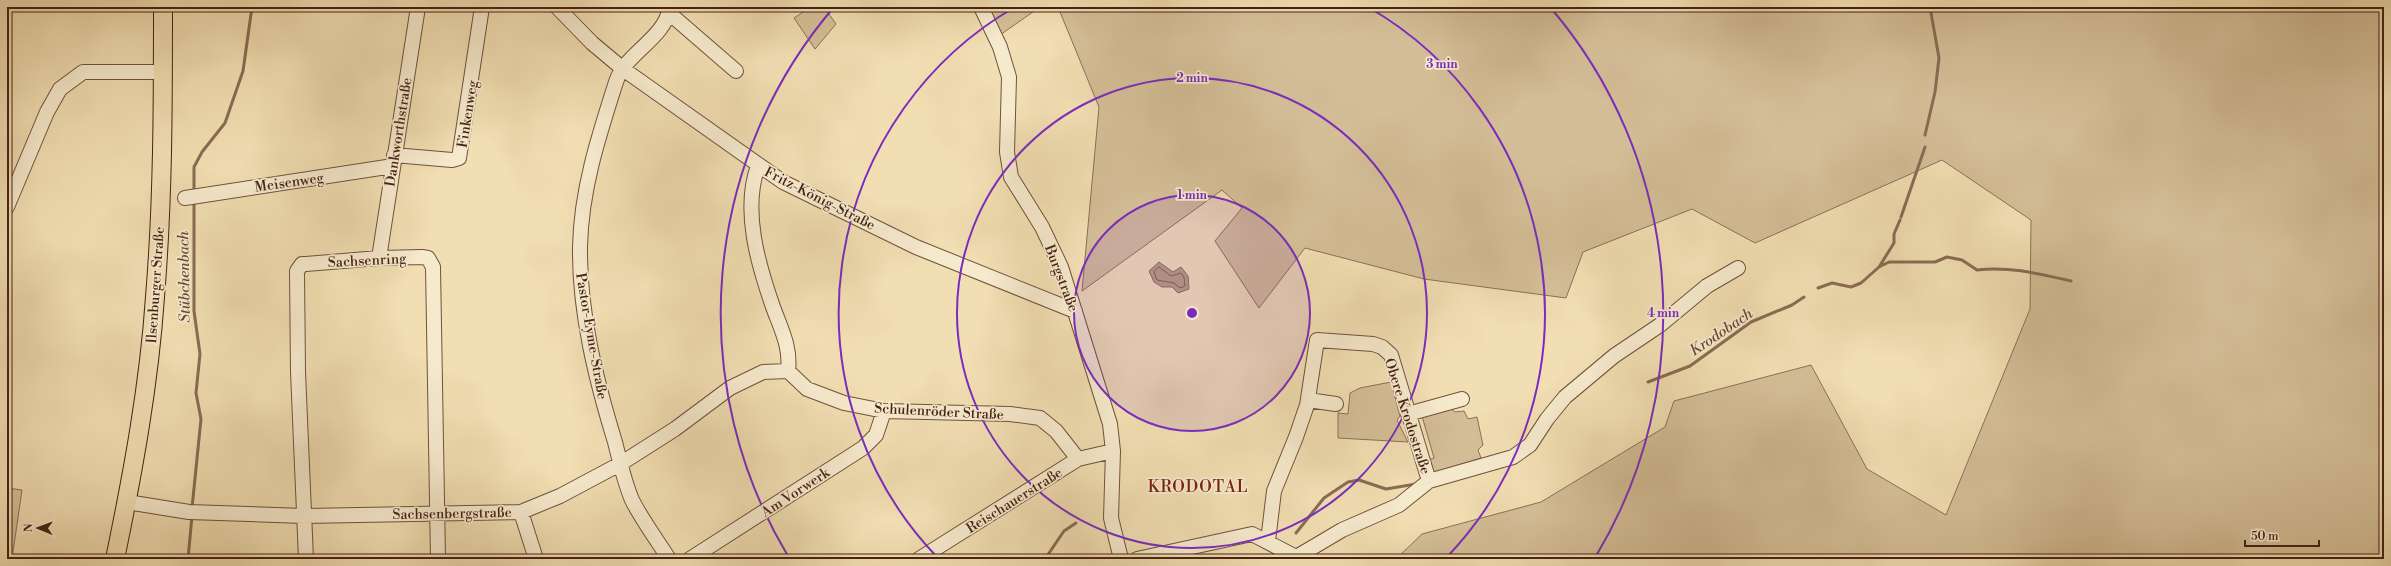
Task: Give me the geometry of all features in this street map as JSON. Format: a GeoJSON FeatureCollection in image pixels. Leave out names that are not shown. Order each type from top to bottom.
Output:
{"type":"FeatureCollection","features":[{"type":"Feature","properties":{"kind":"main road","name":"Ilsenburger Straße"},"geometry":{"type":"LineString","coordinates":[[115,559],[139,438],[155,298],[161,199],[163,7]]}},
{"type":"Feature","properties":{"kind":"street","name":"Dankworthstraße"},"geometry":{"type":"LineString","coordinates":[[380,258],[418,7]]}},
{"type":"Feature","properties":{"kind":"street","name":"Finkenweg"},"geometry":{"type":"LineString","coordinates":[[394,161],[452,160],[459,158],[482,7]]}},
{"type":"Feature","properties":{"kind":"street","name":"Fritz-König-Straße"},"geometry":{"type":"LineString","coordinates":[[557,7],[592,44],[623,69],[758,166],[783,182],[916,247],[1075,311]]}},
{"type":"Feature","properties":{"kind":"street","name":"Burgstraße"},"geometry":{"type":"LineString","coordinates":[[981,7],[1000,47],[1009,77],[1007,152],[1011,177],[1048,240],[1061,267],[1110,424],[1113,451],[1111,518],[1121,559]]}},
{"type":"Feature","properties":{"kind":"street"},"geometry":{"type":"LineString","coordinates":[[669,10],[736,71]]}},
{"type":"Feature","properties":{"kind":"street","name":"Pastor-Eyme-Straße"},"geometry":{"type":"LineString","coordinates":[[668,559],[633,501],[620,464],[599,388],[593,358],[585,313],[580,245],[585,198],[599,136],[618,76],[652,38],[669,10]]}},
{"type":"Feature","properties":{"kind":"street"},"geometry":{"type":"LineString","coordinates":[[7,207],[48,112],[60,89],[83,72],[163,72]]}},
{"type":"Feature","properties":{"kind":"street","name":"Meisenweg"},"geometry":{"type":"LineString","coordinates":[[191,197],[394,161]]}},
{"type":"Feature","properties":{"kind":"street"},"geometry":{"type":"LineString","coordinates":[[758,166],[752,181],[751,202],[755,239],[766,285],[790,354],[788,371]]}},
{"type":"Feature","properties":{"kind":"street","name":"Sachsenring"},"geometry":{"type":"LineString","coordinates":[[306,559],[298,372],[296,271],[302,264],[380,258],[428,258],[433,267],[436,514]]}},
{"type":"Feature","properties":{"kind":"street","name":"Obere Krodostraße"},"geometry":{"type":"LineString","coordinates":[[1295,558],[1342,530],[1399,505],[1429,481],[1514,457],[1530,445],[1547,419],[1565,397],[1614,356],[1660,325],[1707,286],[1738,268]]}},
{"type":"Feature","properties":{"kind":"street","name":"Obere Krodostraße"},"geometry":{"type":"LineString","coordinates":[[1308,400],[1317,340],[1373,344],[1382,347],[1391,354],[1429,481]]}},
{"type":"Feature","properties":{"kind":"street","name":"Sachsenbergstraße"},"geometry":{"type":"LineString","coordinates":[[127,502],[192,512],[304,516],[521,512],[560,496],[620,464],[675,430],[730,388],[763,372],[788,371]]}},
{"type":"Feature","properties":{"kind":"street","name":"Schulenröder Straße"},"geometry":{"type":"LineString","coordinates":[[788,371],[808,389],[844,404],[884,411],[1010,414],[1040,418],[1056,431],[1078,459]]}},
{"type":"Feature","properties":{"kind":"street"},"geometry":{"type":"LineString","coordinates":[[1408,414],[1462,399]]}},
{"type":"Feature","properties":{"kind":"street"},"geometry":{"type":"LineString","coordinates":[[1268,542],[1274,491],[1296,437],[1308,400],[1336,404]]}},
{"type":"Feature","properties":{"kind":"street","name":"Am Vorwerk"},"geometry":{"type":"LineString","coordinates":[[690,559],[863,448],[876,434],[884,411]]}},
{"type":"Feature","properties":{"kind":"street","name":"Reischauerstraße"},"geometry":{"type":"LineString","coordinates":[[919,559],[1078,459],[1113,451]]}},
{"type":"Feature","properties":{"kind":"street"},"geometry":{"type":"LineString","coordinates":[[521,512],[536,559]]}},
{"type":"Feature","properties":{"kind":"street"},"geometry":{"type":"LineString","coordinates":[[436,514],[438,559]]}},
{"type":"Feature","properties":{"kind":"street"},"geometry":{"type":"LineString","coordinates":[[1137,559],[1252,534],[1295,558]]}},
{"type":"Feature","properties":{"kind":"shaded area"},"geometry":{"type":"Polygon","coordinates":[[[811,7],[824,7],[836,24],[815,49],[794,18],[811,7]]]}},
{"type":"Feature","properties":{"kind":"shaded area"},"geometry":{"type":"Polygon","coordinates":[[[986,7],[1040,7],[1000,35],[986,7]]]}},
{"type":"Feature","properties":{"kind":"shaded area"},"geometry":{"type":"Polygon","coordinates":[[[1058,7],[2384,7],[2384,559],[1396,559],[1422,534],[1541,502],[1665,427],[1674,401],[1811,365],[1867,469],[1946,515],[2030,309],[2031,220],[1942,160],[1755,243],[1692,209],[1583,252],[1566,298],[1424,279],[1305,248],[1259,308],[1215,241],[1242,208],[1222,190],[1082,291],[1099,107],[1058,7]]]}},
{"type":"Feature","properties":{"kind":"shaded area"},"geometry":{"type":"Polygon","coordinates":[[[1391,382],[1400,416],[1397,420],[1408,442],[1338,438],[1338,413],[1348,414],[1350,393],[1360,388],[1391,382]]]}},
{"type":"Feature","properties":{"kind":"shaded area"},"geometry":{"type":"Polygon","coordinates":[[[1449,407],[1455,412],[1464,411],[1468,419],[1477,417],[1483,445],[1478,450],[1481,458],[1429,474],[1426,461],[1434,458],[1422,416],[1449,407]]]}},
{"type":"Feature","properties":{"kind":"shaded area"},"geometry":{"type":"Polygon","coordinates":[[[7,488],[22,490],[12,559],[7,559],[7,488]]]}},
{"type":"Feature","properties":{"kind":"water"},"geometry":{"type":"Polygon","coordinates":[[[1159,262],[1173,272],[1181,267],[1188,276],[1189,289],[1178,293],[1172,287],[1162,287],[1154,282],[1149,271],[1159,262]]]}},
{"type":"Feature","properties":{"kind":"waterway","name":"Stübchenbach"},"geometry":{"type":"LineString","coordinates":[[194,194],[194,167],[202,152],[225,123],[243,71],[252,7]]}},
{"type":"Feature","properties":{"kind":"waterway"},"geometry":{"type":"LineString","coordinates":[[1925,135],[1935,92],[1939,58],[1930,7]]}},
{"type":"Feature","properties":{"kind":"waterway"},"geometry":{"type":"LineString","coordinates":[[1901,217],[1925,147]]}},
{"type":"Feature","properties":{"kind":"waterway","name":"Stübchenbach"},"geometry":{"type":"LineString","coordinates":[[192,508],[201,419],[196,393],[200,354],[194,311],[194,201]]}},
{"type":"Feature","properties":{"kind":"waterway"},"geometry":{"type":"LineString","coordinates":[[1879,267],[1894,243],[1894,234],[1900,220]]}},
{"type":"Feature","properties":{"kind":"waterway","name":"Krodobach"},"geometry":{"type":"LineString","coordinates":[[1818,288],[1832,283],[1851,287],[1861,283],[1879,267],[1889,262],[1935,262],[1947,257],[1962,260],[1977,270],[2013,270],[2036,273],[2071,281]]}},
{"type":"Feature","properties":{"kind":"waterway","name":"Krodobach"},"geometry":{"type":"LineString","coordinates":[[1648,382],[1690,366],[1751,322],[1792,305],[1804,297]]}},
{"type":"Feature","properties":{"kind":"waterway","name":"Krodobach"},"geometry":{"type":"LineString","coordinates":[[1296,533],[1324,498],[1348,482],[1359,480],[1386,489],[1416,484]]}},
{"type":"Feature","properties":{"kind":"waterway","name":"Stübchenbach"},"geometry":{"type":"LineString","coordinates":[[188,559],[192,516]]}},
{"type":"Feature","properties":{"kind":"waterway","name":"Krodobach"},"geometry":{"type":"LineString","coordinates":[[1045,559],[1064,531],[1076,523]]}},
{"type":"Feature","properties":{"kind":"district","name":"KRODOTAL"},"geometry":{"type":"Point","coordinates":[1198,486]}}]}
